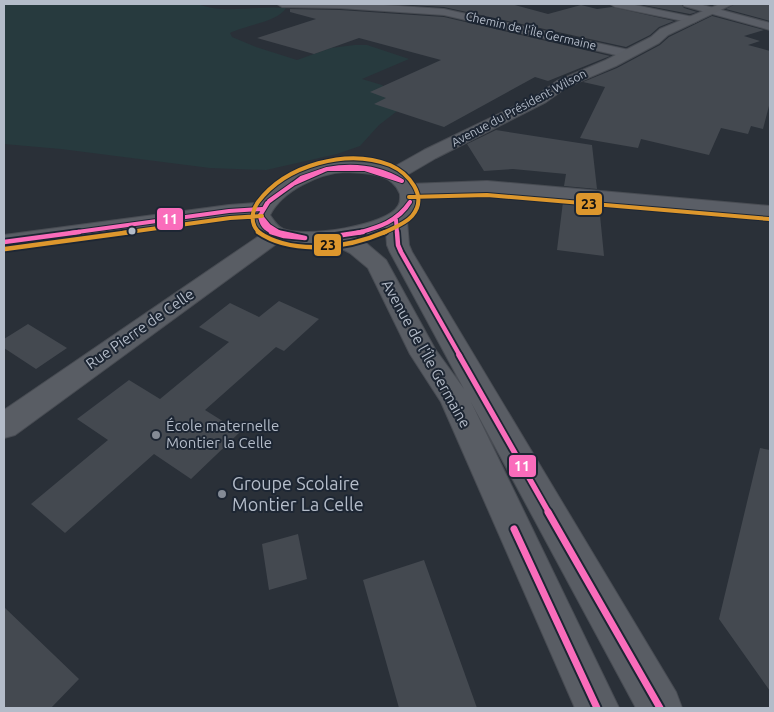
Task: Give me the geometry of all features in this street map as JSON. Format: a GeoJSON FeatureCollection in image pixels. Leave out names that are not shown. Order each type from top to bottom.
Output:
{"type":"FeatureCollection","features":[{"type":"Feature","properties":{"kind":"street","name":"Chemin de l'Île Germaine"},"geometry":{"type":"LineString","coordinates":[[282,4],[358,6],[444,12],[629,54]]}},
{"type":"Feature","properties":{"kind":"street"},"geometry":{"type":"LineString","coordinates":[[615,4],[693,20]]}},
{"type":"Feature","properties":{"kind":"street"},"geometry":{"type":"LineString","coordinates":[[688,4],[770,27]]}},
{"type":"Feature","properties":{"kind":"street","name":"Avenue du Président Wilson"},"geometry":{"type":"LineString","coordinates":[[393,175],[430,154],[541,98],[562,84],[629,54],[655,40],[664,32],[728,4]]}},
{"type":"Feature","properties":{"kind":"street"},"geometry":{"type":"LineString","coordinates":[[336,167],[359,167],[381,171],[393,175],[410,190],[411,200],[406,210],[396,220],[381,226],[334,236],[302,239],[276,234],[267,228],[262,222],[260,215],[267,203],[301,178],[336,167]]}},
{"type":"Feature","properties":{"kind":"street"},"geometry":{"type":"LineString","coordinates":[[410,190],[487,187],[770,212]]}},
{"type":"Feature","properties":{"kind":"street"},"geometry":{"type":"LineString","coordinates":[[4,242],[229,211],[262,209]]}},
{"type":"Feature","properties":{"kind":"street","name":"Avenue de l'Île Germaine"},"geometry":{"type":"LineString","coordinates":[[396,220],[398,245],[401,252],[660,708]]}},
{"type":"Feature","properties":{"kind":"street","name":"Rue Pierre de Celle"},"geometry":{"type":"LineString","coordinates":[[4,426],[276,234]]}},
{"type":"Feature","properties":{"kind":"street","name":"Avenue de l'Île Germaine"},"geometry":{"type":"LineString","coordinates":[[334,236],[358,248],[378,265],[424,354],[454,398],[597,708]]}},
{"type":"Feature","properties":{"kind":"green space"},"geometry":{"type":"Polygon","coordinates":[[[4,4],[198,4],[219,9],[286,8],[276,17],[230,33],[232,37],[256,47],[297,60],[331,48],[355,45],[367,45],[409,59],[362,79],[382,85],[405,105],[379,125],[360,146],[337,154],[266,170],[210,168],[61,149],[4,144],[4,4]]]}},
{"type":"Feature","properties":{"kind":"building"},"geometry":{"type":"Polygon","coordinates":[[[393,4],[511,4],[548,14],[581,5],[597,9],[612,7],[674,21],[659,27],[650,35],[626,47],[444,7],[393,4]]]}},
{"type":"Feature","properties":{"kind":"building"},"geometry":{"type":"Polygon","coordinates":[[[638,4],[681,4],[684,8],[697,12],[690,14],[638,4]]]}},
{"type":"Feature","properties":{"kind":"building"},"geometry":{"type":"Polygon","coordinates":[[[735,4],[770,4],[770,21],[726,9],[735,4]]]}},
{"type":"Feature","properties":{"kind":"building"},"geometry":{"type":"Polygon","coordinates":[[[290,9],[340,10],[444,17],[610,56],[548,81],[535,77],[444,127],[374,104],[386,98],[370,92],[441,60],[359,38],[314,54],[257,38],[316,19],[290,12],[290,9]]]}},
{"type":"Feature","properties":{"kind":"building"},"geometry":{"type":"Polygon","coordinates":[[[712,16],[764,30],[744,36],[760,41],[748,45],[770,51],[770,102],[763,129],[751,126],[748,134],[721,128],[709,155],[641,139],[638,148],[580,138],[605,87],[583,82],[617,68],[660,45],[669,37],[712,16]]]}},
{"type":"Feature","properties":{"kind":"building"},"geometry":{"type":"Polygon","coordinates":[[[496,130],[592,145],[597,189],[564,186],[566,174],[513,169],[484,171],[467,144],[496,130]]]}},
{"type":"Feature","properties":{"kind":"building"},"geometry":{"type":"Polygon","coordinates":[[[563,202],[599,205],[604,256],[557,250],[563,202]]]}},
{"type":"Feature","properties":{"kind":"building"},"geometry":{"type":"Polygon","coordinates":[[[279,301],[319,319],[284,351],[276,347],[205,410],[240,432],[191,479],[154,454],[65,533],[31,504],[108,440],[77,419],[129,380],[160,399],[229,342],[199,327],[230,303],[259,317],[279,301]]]}},
{"type":"Feature","properties":{"kind":"building"},"geometry":{"type":"Polygon","coordinates":[[[28,324],[67,348],[36,369],[4,348],[4,339],[28,324]]]}},
{"type":"Feature","properties":{"kind":"building"},"geometry":{"type":"Polygon","coordinates":[[[760,448],[770,450],[770,691],[719,619],[760,448]]]}},
{"type":"Feature","properties":{"kind":"building"},"geometry":{"type":"Polygon","coordinates":[[[298,534],[307,579],[269,590],[262,544],[298,534]]]}},
{"type":"Feature","properties":{"kind":"building"},"geometry":{"type":"Polygon","coordinates":[[[424,560],[477,708],[399,708],[363,580],[424,560]]]}},
{"type":"Feature","properties":{"kind":"building"},"geometry":{"type":"Polygon","coordinates":[[[4,607],[79,679],[51,708],[4,708],[4,607]]]}},
{"type":"Feature","properties":{"kind":"transit line","name":"23"},"geometry":{"type":"LineString","coordinates":[[343,159],[377,162],[388,165],[408,176],[418,196],[417,207],[411,217],[398,226],[380,234],[334,245],[289,245],[270,240],[257,231],[252,222],[253,213],[257,204],[273,187],[304,169],[321,163],[343,159]]}},
{"type":"Feature","properties":{"kind":"transit line","name":"11"},"geometry":{"type":"LineString","coordinates":[[327,169],[346,166],[366,167],[385,172],[402,181]]}},
{"type":"Feature","properties":{"kind":"transit line","name":"11"},"geometry":{"type":"LineString","coordinates":[[293,184],[301,178],[327,169]]}},
{"type":"Feature","properties":{"kind":"transit line","name":"11"},"geometry":{"type":"LineString","coordinates":[[293,184],[327,169]]}},
{"type":"Feature","properties":{"kind":"transit line","name":"11"},"geometry":{"type":"LineString","coordinates":[[327,169],[365,169],[383,173],[402,181]]}},
{"type":"Feature","properties":{"kind":"transit line","name":"11"},"geometry":{"type":"LineString","coordinates":[[261,214],[269,201],[293,184]]}},
{"type":"Feature","properties":{"kind":"transit line","name":"11"},"geometry":{"type":"LineString","coordinates":[[261,214],[267,203],[293,184]]}},
{"type":"Feature","properties":{"kind":"transit line","name":"23"},"geometry":{"type":"LineString","coordinates":[[409,197],[487,195],[769,219]]}},
{"type":"Feature","properties":{"kind":"transit line","name":"11"},"geometry":{"type":"LineString","coordinates":[[322,238],[358,232],[383,225],[403,212],[410,202]]}},
{"type":"Feature","properties":{"kind":"transit line","name":"11"},"geometry":{"type":"LineString","coordinates":[[322,238],[344,236],[385,225],[405,211],[410,202]]}},
{"type":"Feature","properties":{"kind":"transit line","name":"11"},"geometry":{"type":"LineString","coordinates":[[4,242],[229,211],[262,209]]}},
{"type":"Feature","properties":{"kind":"transit line","name":"11"},"geometry":{"type":"LineString","coordinates":[[260,215],[274,230],[291,236],[305,238]]}},
{"type":"Feature","properties":{"kind":"transit line","name":"11"},"geometry":{"type":"LineString","coordinates":[[260,215],[260,222],[269,231],[284,236],[305,238]]}},
{"type":"Feature","properties":{"kind":"transit line","name":"23"},"geometry":{"type":"LineString","coordinates":[[5,249],[230,218],[262,216]]}},
{"type":"Feature","properties":{"kind":"transit line","name":"11"},"geometry":{"type":"LineString","coordinates":[[396,220],[398,245],[401,252],[660,708]]}},
{"type":"Feature","properties":{"kind":"transit line","name":"11"},"geometry":{"type":"LineString","coordinates":[[514,529],[597,708]]}},
{"type":"Feature","properties":{"kind":"place","name":"École maternelle Montier la Celle"},"geometry":{"type":"Point","coordinates":[156,435]}},
{"type":"Feature","properties":{"kind":"place","name":"Groupe Scolaire Montier La Celle"},"geometry":{"type":"Point","coordinates":[222,494]}}]}
